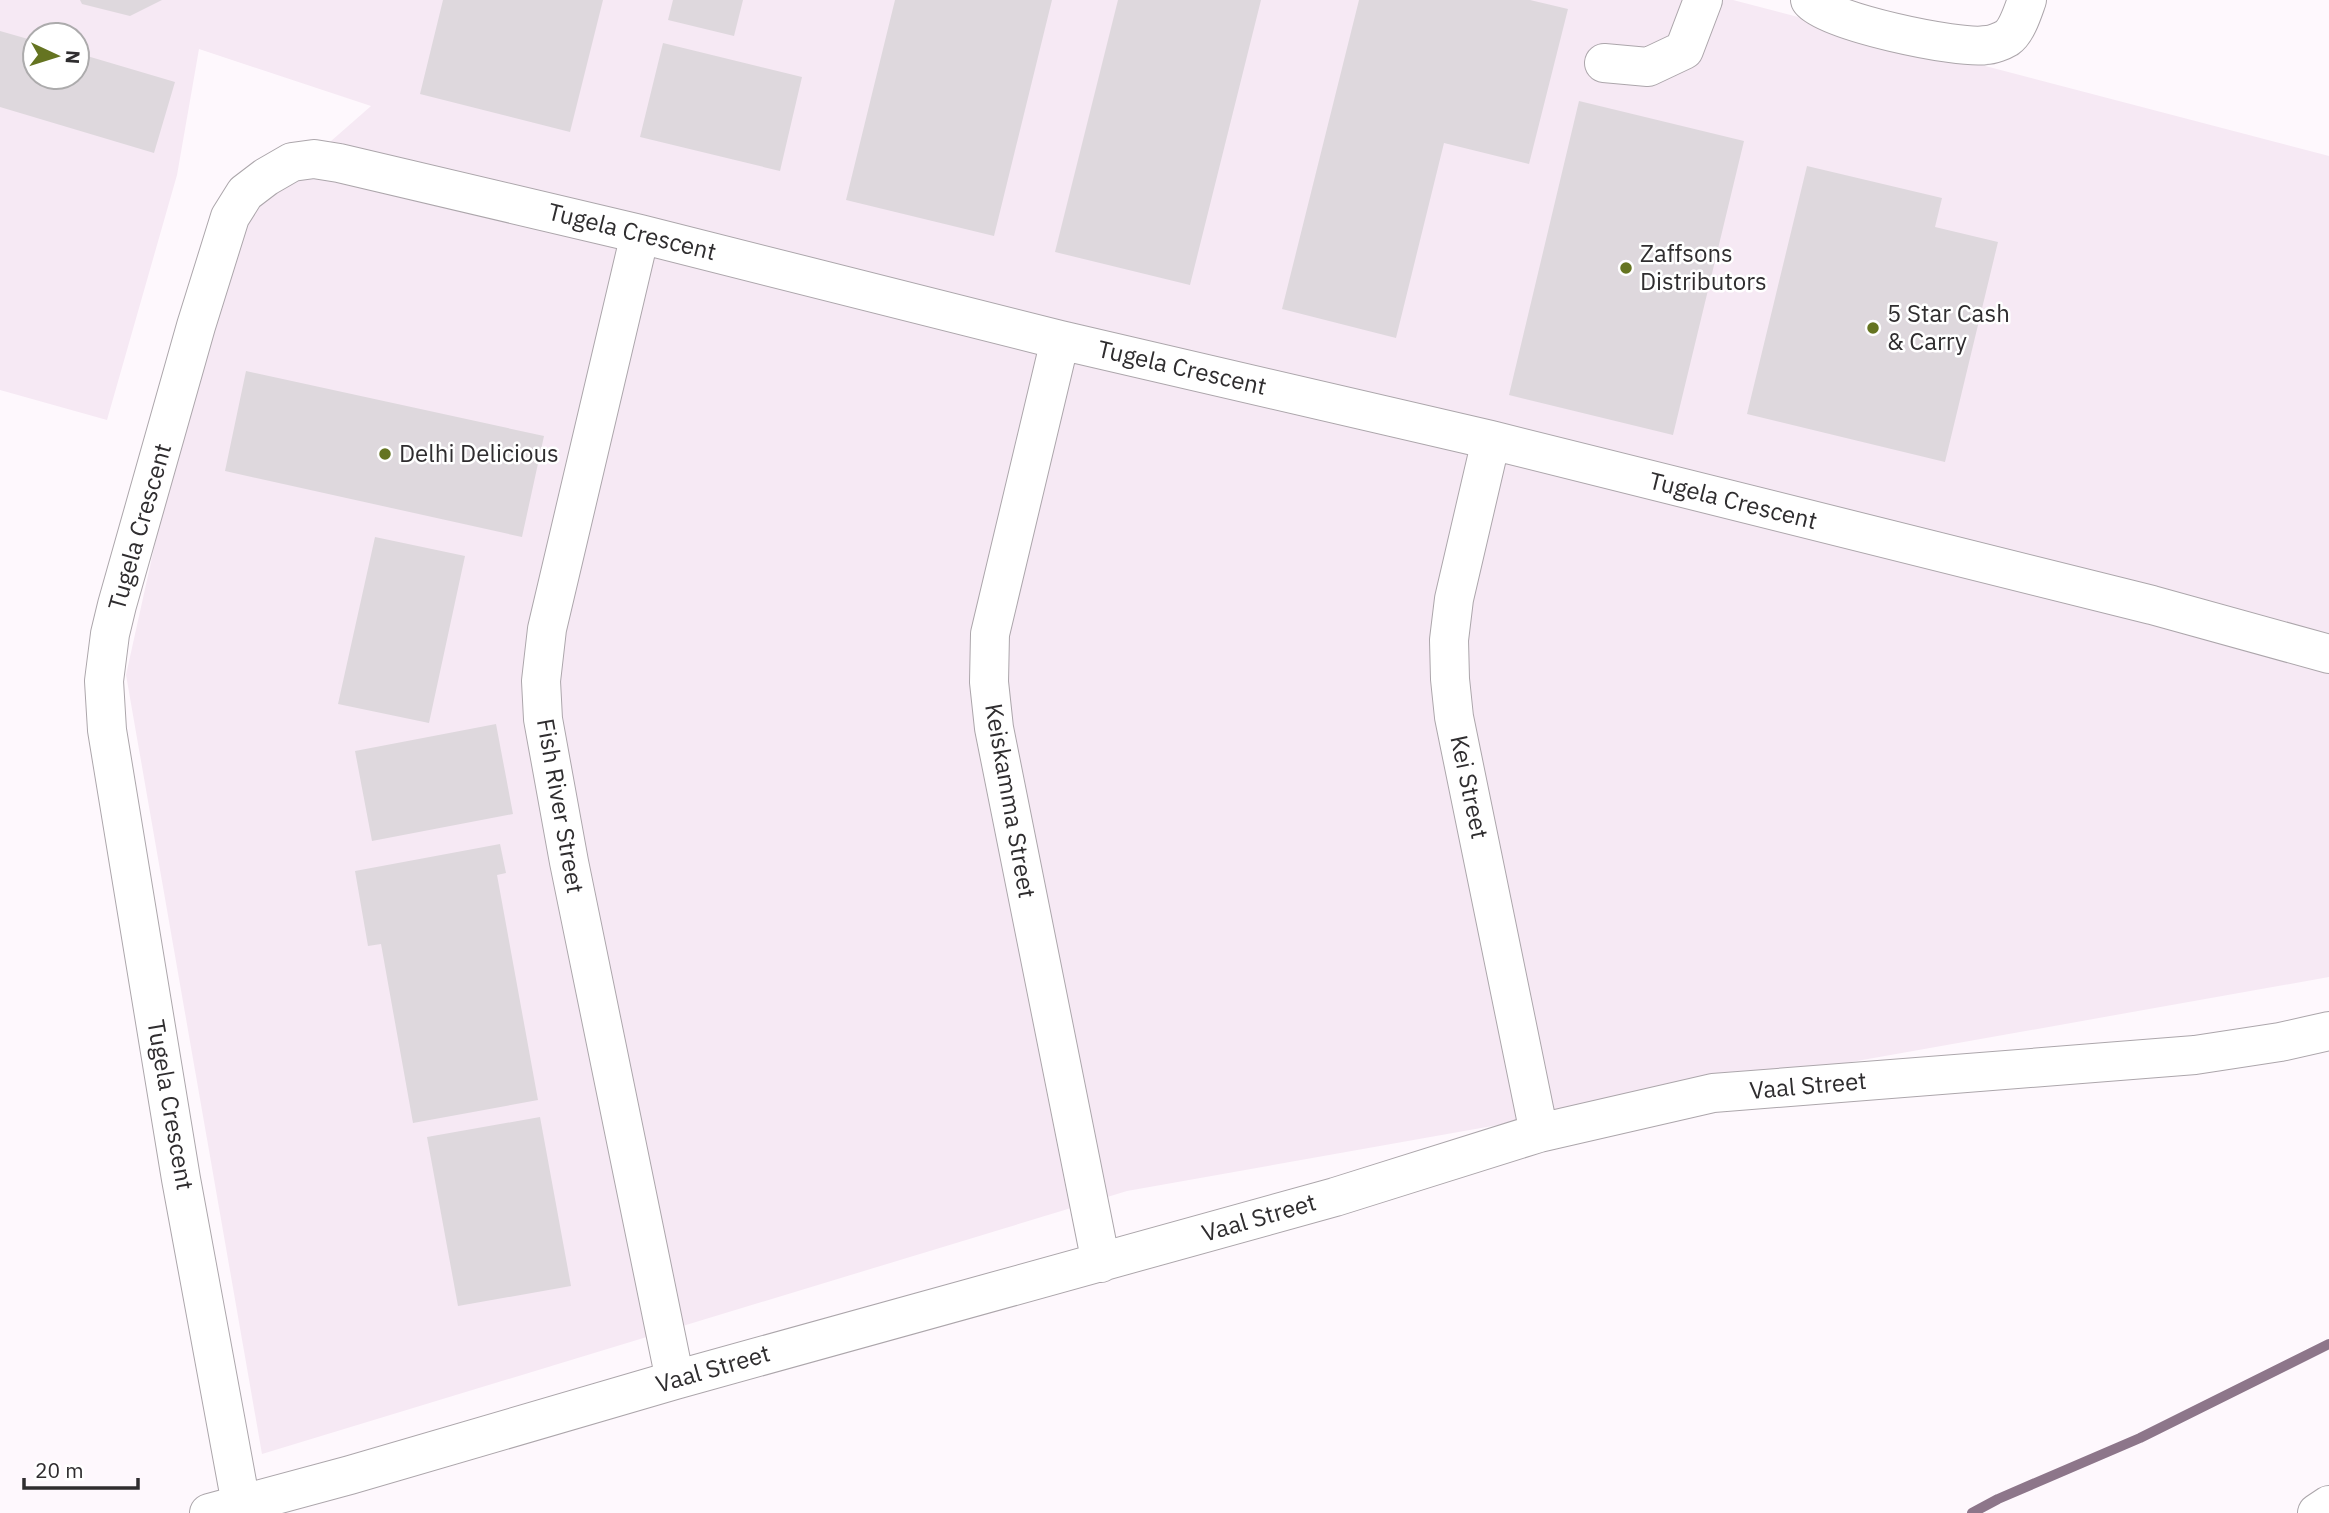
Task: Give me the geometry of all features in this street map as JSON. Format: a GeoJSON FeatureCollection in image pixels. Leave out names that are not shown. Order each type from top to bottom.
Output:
{"type":"FeatureCollection","features":[{"type":"Feature","properties":{"kind":"street"},"geometry":{"type":"LineString","coordinates":[[1604,64],[1648,66],[1684,50],[1703,0]]}},
{"type":"Feature","properties":{"kind":"street"},"geometry":{"type":"LineString","coordinates":[[1810,0],[1826,13],[1911,37],[1987,46],[2008,37],[2027,0]]}},
{"type":"Feature","properties":{"kind":"street","name":"Tugela Crescent"},"geometry":{"type":"LineString","coordinates":[[225,1509],[179,1166],[107,730],[104,681],[117,605],[230,217],[246,192],[292,162],[314,159],[430,183],[1060,340],[1491,440],[2138,602],[2329,654]]}},
{"type":"Feature","properties":{"kind":"street","name":"Fish River Street"},"geometry":{"type":"LineString","coordinates":[[640,234],[547,629],[541,681],[543,719],[569,862],[675,1380]]}},
{"type":"Feature","properties":{"kind":"street","name":"Keiskamma Street"},"geometry":{"type":"LineString","coordinates":[[1060,340],[990,634],[989,682],[994,727],[1011,820],[1101,1262]]}},
{"type":"Feature","properties":{"kind":"street","name":"Kei Street"},"geometry":{"type":"LineString","coordinates":[[1491,440],[1454,599],[1449,640],[1450,679],[1454,717],[1539,1133]]}},
{"type":"Feature","properties":{"kind":"street","name":"Vaal Street"},"geometry":{"type":"LineString","coordinates":[[225,1509],[675,1380],[1335,1197],[1539,1133],[1713,1093],[2194,1055],[2280,1042],[2329,1031]]}},
{"type":"Feature","properties":{"kind":"street"},"geometry":{"type":"LineString","coordinates":[[2317,1513],[2329,1505]]}},
{"type":"Feature","properties":{"kind":"shaded area"},"geometry":{"type":"Polygon","coordinates":[[[0,0],[1733,0],[2329,156],[2329,977],[1127,1191],[262,1454],[126,675],[164,503],[250,212],[371,106],[199,49],[177,175],[107,420],[0,390],[0,0]]]}},
{"type":"Feature","properties":{"kind":"building"},"geometry":{"type":"Polygon","coordinates":[[[80,0],[162,0],[130,16],[82,4],[80,0]]]}},
{"type":"Feature","properties":{"kind":"building"},"geometry":{"type":"Polygon","coordinates":[[[443,0],[603,0],[570,132],[420,94],[443,0]]]}},
{"type":"Feature","properties":{"kind":"building"},"geometry":{"type":"Polygon","coordinates":[[[673,0],[743,0],[734,36],[668,20],[673,0]]]}},
{"type":"Feature","properties":{"kind":"building"},"geometry":{"type":"Polygon","coordinates":[[[895,0],[1052,0],[994,236],[846,200],[895,0]]]}},
{"type":"Feature","properties":{"kind":"building"},"geometry":{"type":"Polygon","coordinates":[[[1118,0],[1261,0],[1190,285],[1055,252],[1118,0]]]}},
{"type":"Feature","properties":{"kind":"building"},"geometry":{"type":"Polygon","coordinates":[[[1359,0],[1530,0],[1568,9],[1529,164],[1444,143],[1396,338],[1282,309],[1359,0]]]}},
{"type":"Feature","properties":{"kind":"building"},"geometry":{"type":"Polygon","coordinates":[[[0,31],[21,37],[21,91],[91,91],[91,57],[175,82],[154,153],[0,107],[0,31]]]}},
{"type":"Feature","properties":{"kind":"building"},"geometry":{"type":"Polygon","coordinates":[[[663,43],[802,77],[780,171],[640,137],[663,43]]]}},
{"type":"Feature","properties":{"kind":"building","name":"Zaffsons Distributors"},"geometry":{"type":"Polygon","coordinates":[[[1579,101],[1744,141],[1673,435],[1509,395],[1579,101]]]}},
{"type":"Feature","properties":{"kind":"building","name":"5 Star Cash & Carry"},"geometry":{"type":"Polygon","coordinates":[[[1807,166],[1942,198],[1935,227],[1998,242],[1945,462],[1747,414],[1807,166]]]}},
{"type":"Feature","properties":{"kind":"building","name":"Delhi Delicious"},"geometry":{"type":"Polygon","coordinates":[[[246,371],[544,436],[522,537],[225,471],[246,371]]]}},
{"type":"Feature","properties":{"kind":"building"},"geometry":{"type":"Polygon","coordinates":[[[375,537],[465,556],[429,723],[338,704],[375,537]]]}},
{"type":"Feature","properties":{"kind":"building"},"geometry":{"type":"Polygon","coordinates":[[[496,724],[513,814],[372,841],[355,751],[496,724]]]}},
{"type":"Feature","properties":{"kind":"building"},"geometry":{"type":"Polygon","coordinates":[[[500,844],[506,873],[497,875],[538,1100],[413,1123],[381,944],[368,946],[355,871],[500,844]]]}},
{"type":"Feature","properties":{"kind":"building"},"geometry":{"type":"Polygon","coordinates":[[[540,1117],[571,1286],[458,1306],[427,1137],[540,1117]]]}},
{"type":"Feature","properties":{"kind":"waterway"},"geometry":{"type":"LineString","coordinates":[[1972,1513],[1998,1499],[2140,1438],[2329,1344]]}},
{"type":"Feature","properties":{"kind":"place","name":"Zaffsons Distributors"},"geometry":{"type":"Point","coordinates":[1626,268]}},
{"type":"Feature","properties":{"kind":"place","name":"5 Star Cash & Carry"},"geometry":{"type":"Point","coordinates":[1873,328]}},
{"type":"Feature","properties":{"kind":"place","name":"Delhi Delicious"},"geometry":{"type":"Point","coordinates":[385,454]}}]}
